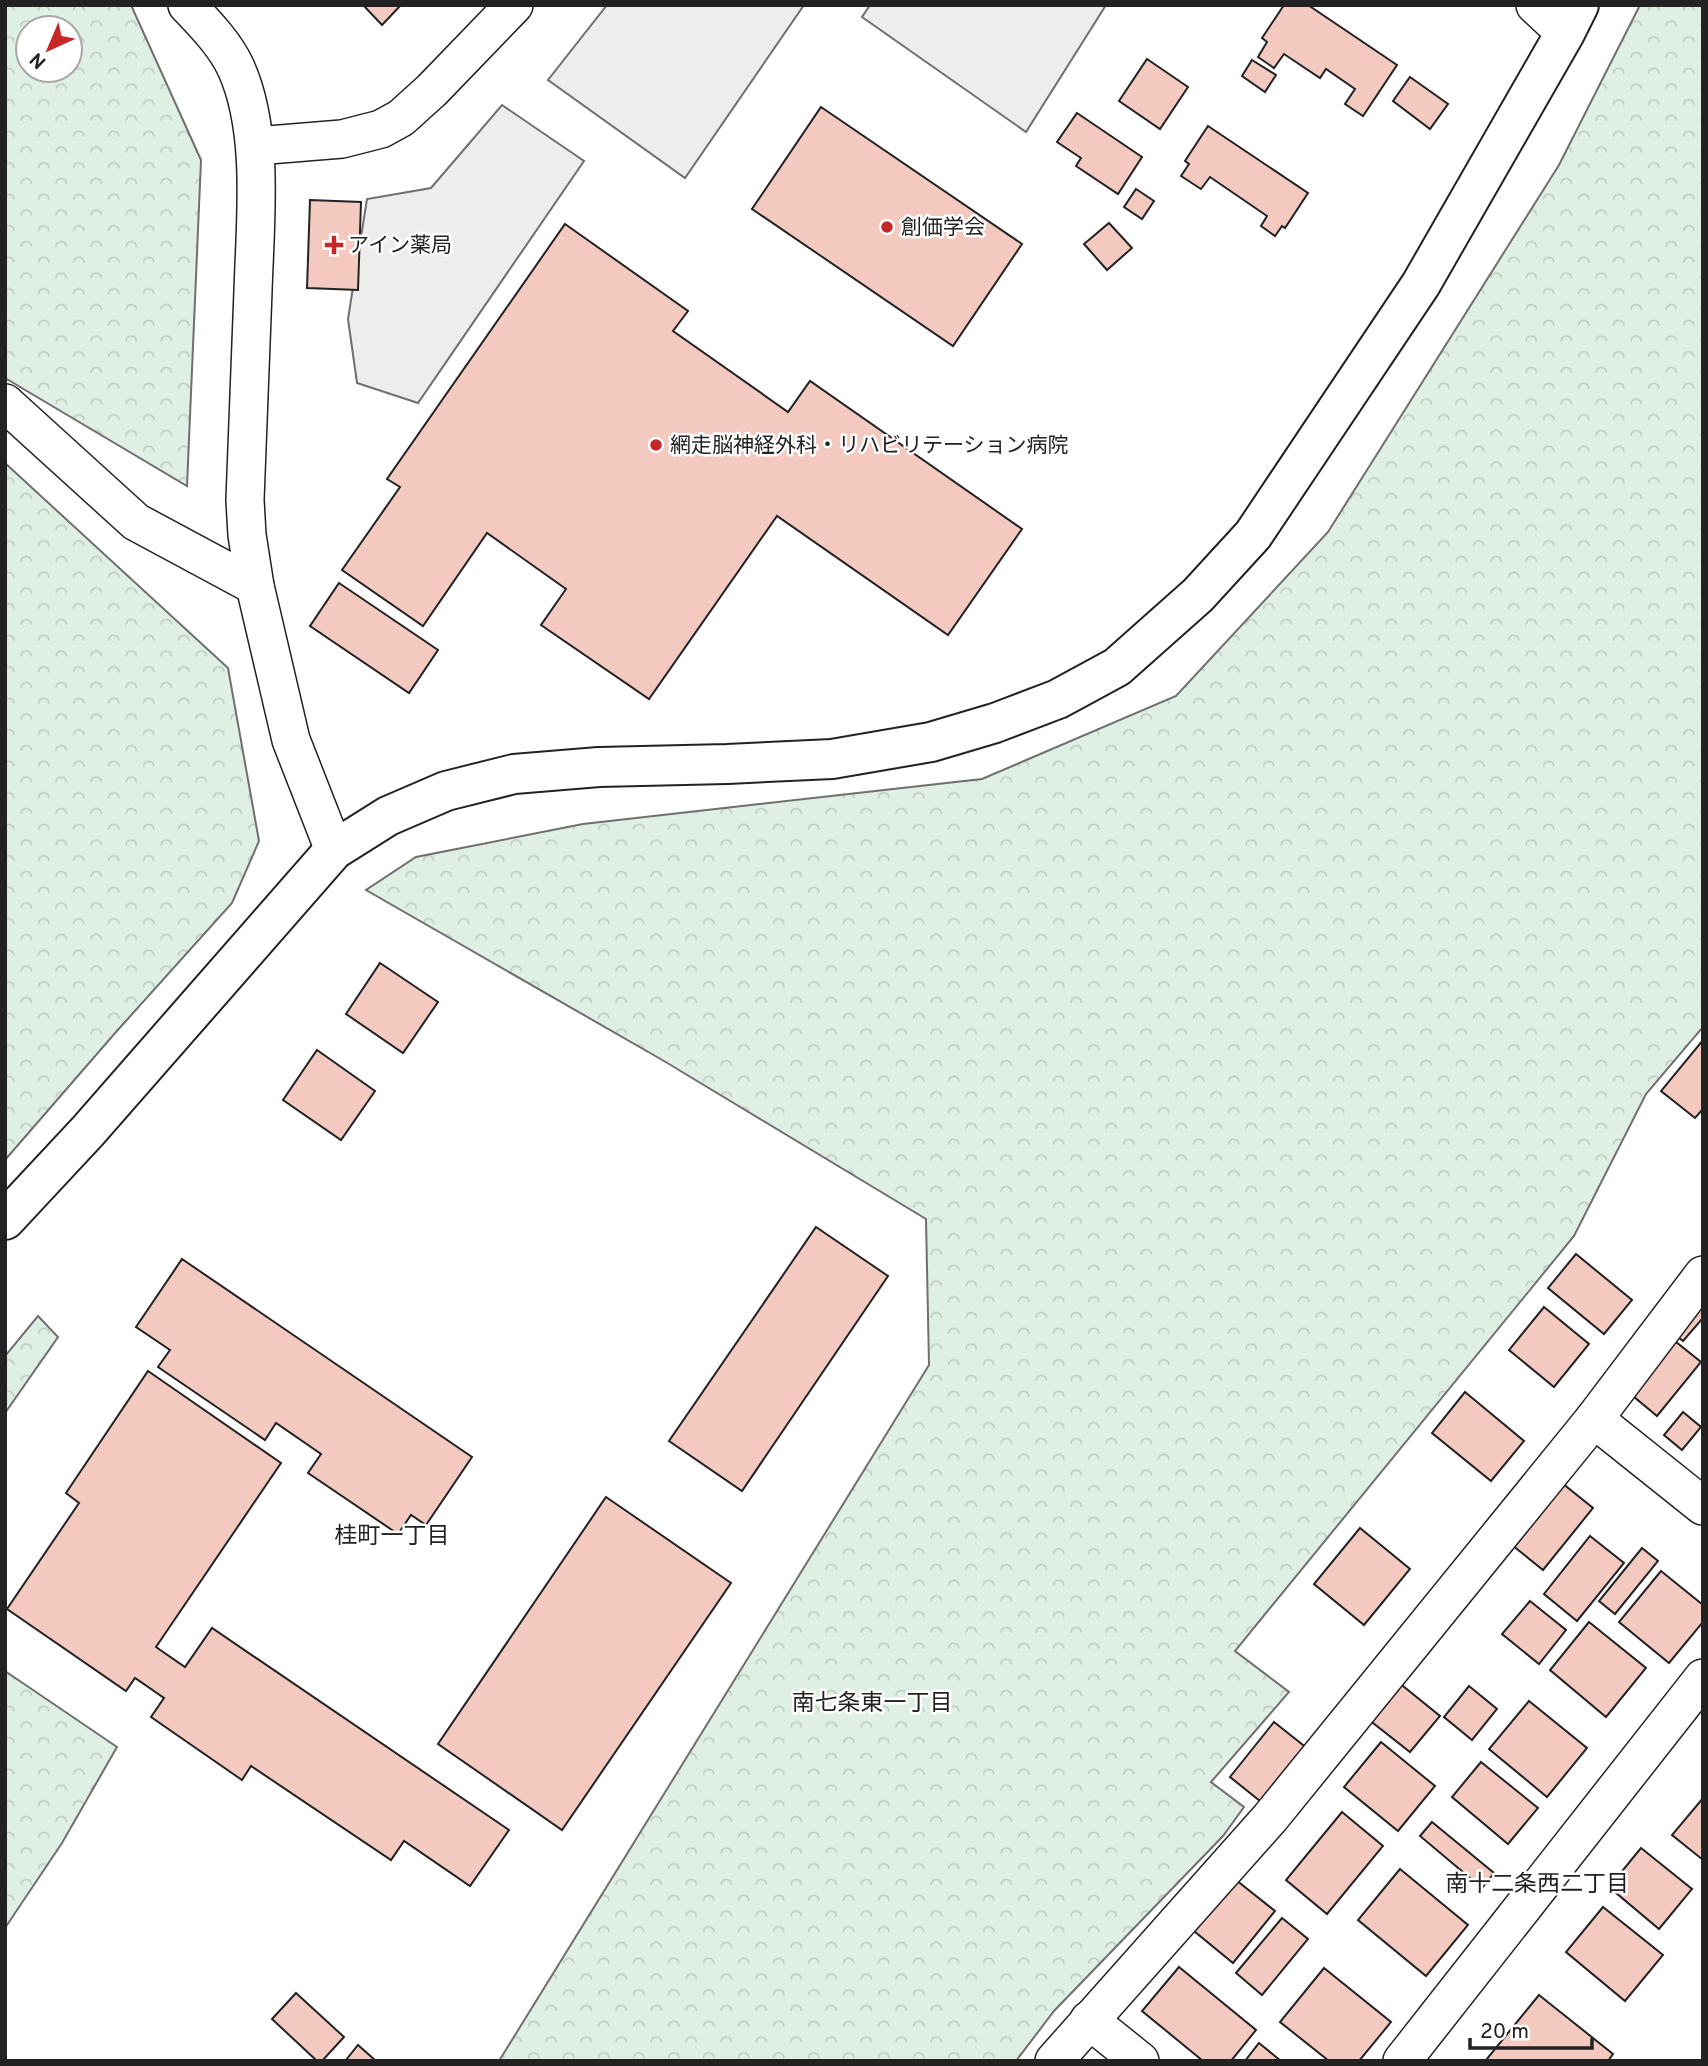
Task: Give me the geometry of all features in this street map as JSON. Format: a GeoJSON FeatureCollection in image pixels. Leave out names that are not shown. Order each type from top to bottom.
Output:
{"type":"FeatureCollection","features":[{"type":"Feature","properties":{"kind":"street"},"geometry":{"type":"LineString","coordinates":[[187,5],[216,37],[236,68],[256,146],[245,500],[247,535],[254,586],[291,740],[334,850]]}},
{"type":"Feature","properties":{"kind":"street"},"geometry":{"type":"LineString","coordinates":[[256,146],[342,139],[381,129],[401,118],[432,90],[514,5]]}},
{"type":"Feature","properties":{"kind":"street"},"geometry":{"type":"LineString","coordinates":[[5,1220],[88,1131],[334,850],[388,816],[446,791],[514,774],[599,767],[832,759],[919,744],[995,723],[1058,699],[1117,667],[1198,595],[1254,535],[1421,284],[1572,19],[1535,5]]}},
{"type":"Feature","properties":{"kind":"street"},"geometry":{"type":"LineString","coordinates":[[5,403],[136,522],[254,586]]}},
{"type":"Feature","properties":{"kind":"street"},"geometry":{"type":"LineString","coordinates":[[1054,2061],[1270,1818],[1594,1419],[1703,1275]]}},
{"type":"Feature","properties":{"kind":"street"},"geometry":{"type":"LineString","coordinates":[[1594,1419],[1703,1506]]}},
{"type":"Feature","properties":{"kind":"street"},"geometry":{"type":"LineString","coordinates":[[1402,2061],[1703,1678]]}},
{"type":"Feature","properties":{"kind":"street"},"geometry":{"type":"LineString","coordinates":[[1089,2020],[1140,2061]]}},
{"type":"Feature","properties":{"kind":"green space"},"geometry":{"type":"Polygon","coordinates":[[[5,5],[131,5],[201,160],[187,486],[5,378],[5,5]]]}},
{"type":"Feature","properties":{"kind":"green space"},"geometry":{"type":"Polygon","coordinates":[[[1640,5],[1703,5],[1703,1027],[1646,1094],[1574,1236],[1235,1651],[1289,1692],[1211,1782],[1244,1807],[1223,1836],[1054,2011],[1016,2061],[499,2061],[929,1365],[926,1219],[664,1061],[366,890],[416,857],[583,824],[982,779],[1176,696],[1328,532],[1559,165],[1640,5]]]}},
{"type":"Feature","properties":{"kind":"green space"},"geometry":{"type":"Polygon","coordinates":[[[5,463],[228,668],[259,841],[232,903],[5,1160],[5,463]]]}},
{"type":"Feature","properties":{"kind":"green space"},"geometry":{"type":"Polygon","coordinates":[[[38,1316],[58,1337],[5,1413],[5,1356],[38,1316]]]}},
{"type":"Feature","properties":{"kind":"green space"},"geometry":{"type":"Polygon","coordinates":[[[5,1671],[117,1747],[62,1843],[5,1928],[5,1671]]]}},
{"type":"Feature","properties":{"kind":"shaded area"},"geometry":{"type":"Polygon","coordinates":[[[607,5],[804,5],[685,178],[548,80],[607,5]]]}},
{"type":"Feature","properties":{"kind":"shaded area"},"geometry":{"type":"Polygon","coordinates":[[[870,5],[1106,5],[1026,132],[862,17],[870,5]]]}},
{"type":"Feature","properties":{"kind":"shaded area"},"geometry":{"type":"Polygon","coordinates":[[[502,105],[584,161],[418,403],[357,383],[348,319],[367,199],[431,188],[502,105]]]}},
{"type":"Feature","properties":{"kind":"building"},"geometry":{"type":"Polygon","coordinates":[[[363,5],[401,5],[382,25],[363,5]]]}},
{"type":"Feature","properties":{"kind":"building"},"geometry":{"type":"Polygon","coordinates":[[[1284,5],[1308,5],[1397,65],[1363,116],[1345,104],[1355,89],[1326,69],[1320,78],[1284,54],[1274,68],[1258,57],[1267,42],[1262,38],[1284,5]]]}},
{"type":"Feature","properties":{"kind":"building"},"geometry":{"type":"Polygon","coordinates":[[[1147,59],[1188,87],[1160,129],[1119,101],[1147,59]]]}},
{"type":"Feature","properties":{"kind":"building"},"geometry":{"type":"Polygon","coordinates":[[[1252,60],[1276,75],[1265,92],[1242,76],[1252,60]]]}},
{"type":"Feature","properties":{"kind":"building"},"geometry":{"type":"Polygon","coordinates":[[[1410,77],[1448,104],[1430,129],[1393,101],[1410,77]]]}},
{"type":"Feature","properties":{"kind":"building","name":"創価学会"},"geometry":{"type":"Polygon","coordinates":[[[821,107],[1022,244],[953,346],[752,209],[821,107]]]}},
{"type":"Feature","properties":{"kind":"building"},"geometry":{"type":"Polygon","coordinates":[[[1077,113],[1142,157],[1118,194],[1076,166],[1081,158],[1057,142],[1077,113]]]}},
{"type":"Feature","properties":{"kind":"building"},"geometry":{"type":"Polygon","coordinates":[[[1208,126],[1308,193],[1285,228],[1282,226],[1275,236],[1261,226],[1267,216],[1210,177],[1201,189],[1181,176],[1189,164],[1185,161],[1208,126]]]}},
{"type":"Feature","properties":{"kind":"building"},"geometry":{"type":"Polygon","coordinates":[[[1136,189],[1154,201],[1142,219],[1124,207],[1136,189]]]}},
{"type":"Feature","properties":{"kind":"building","name":"アイン薬局"},"geometry":{"type":"Polygon","coordinates":[[[310,200],[361,202],[358,290],[307,288],[310,200]]]}},
{"type":"Feature","properties":{"kind":"building"},"geometry":{"type":"Polygon","coordinates":[[[1109,223],[1132,248],[1107,270],[1084,244],[1109,223]]]}},
{"type":"Feature","properties":{"kind":"building","name":"網走脳神経外科・リハビリテーション病院"},"geometry":{"type":"Polygon","coordinates":[[[565,224],[688,311],[673,331],[788,412],[810,381],[1022,529],[948,635],[777,516],[649,699],[541,625],[566,589],[487,533],[423,626],[342,570],[400,487],[387,479],[565,224]]]}},
{"type":"Feature","properties":{"kind":"building"},"geometry":{"type":"Polygon","coordinates":[[[339,583],[438,650],[409,693],[310,626],[339,583]]]}},
{"type":"Feature","properties":{"kind":"building"},"geometry":{"type":"Polygon","coordinates":[[[380,963],[438,1002],[403,1053],[346,1014],[380,963]]]}},
{"type":"Feature","properties":{"kind":"building"},"geometry":{"type":"Polygon","coordinates":[[[1703,1040],[1703,1109],[1695,1118],[1661,1091],[1703,1040]]]}},
{"type":"Feature","properties":{"kind":"building"},"geometry":{"type":"Polygon","coordinates":[[[317,1050],[375,1091],[341,1140],[283,1100],[317,1050]]]}},
{"type":"Feature","properties":{"kind":"building"},"geometry":{"type":"Polygon","coordinates":[[[816,1227],[888,1276],[742,1491],[669,1441],[816,1227]]]}},
{"type":"Feature","properties":{"kind":"building"},"geometry":{"type":"Polygon","coordinates":[[[1576,1254],[1632,1300],[1604,1334],[1548,1288],[1576,1254]]]}},
{"type":"Feature","properties":{"kind":"building"},"geometry":{"type":"Polygon","coordinates":[[[182,1259],[472,1457],[426,1525],[411,1515],[398,1534],[308,1473],[321,1454],[276,1423],[265,1440],[158,1367],[170,1350],[136,1327],[182,1259]]]}},
{"type":"Feature","properties":{"kind":"building"},"geometry":{"type":"Polygon","coordinates":[[[1697,1302],[1703,1307],[1703,1318],[1683,1341],[1672,1332],[1697,1302]]]}},
{"type":"Feature","properties":{"kind":"building"},"geometry":{"type":"Polygon","coordinates":[[[1544,1307],[1589,1344],[1554,1387],[1509,1350],[1544,1307]]]}},
{"type":"Feature","properties":{"kind":"building"},"geometry":{"type":"Polygon","coordinates":[[[1671,1338],[1701,1362],[1657,1416],[1627,1391],[1671,1338]]]}},
{"type":"Feature","properties":{"kind":"building"},"geometry":{"type":"Polygon","coordinates":[[[148,1371],[281,1463],[156,1647],[185,1667],[212,1628],[509,1830],[470,1886],[404,1841],[391,1860],[251,1766],[242,1780],[151,1717],[164,1698],[135,1678],[126,1691],[7,1609],[79,1503],[66,1493],[148,1371]]]}},
{"type":"Feature","properties":{"kind":"building"},"geometry":{"type":"Polygon","coordinates":[[[1465,1392],[1524,1441],[1491,1481],[1432,1433],[1465,1392]]]}},
{"type":"Feature","properties":{"kind":"building"},"geometry":{"type":"Polygon","coordinates":[[[1683,1412],[1701,1427],[1682,1450],[1664,1435],[1683,1412]]]}},
{"type":"Feature","properties":{"kind":"building"},"geometry":{"type":"Polygon","coordinates":[[[1557,1479],[1593,1508],[1543,1570],[1507,1541],[1557,1479]]]}},
{"type":"Feature","properties":{"kind":"building"},"geometry":{"type":"Polygon","coordinates":[[[606,1497],[731,1583],[562,1830],[438,1744],[606,1497]]]}},
{"type":"Feature","properties":{"kind":"building"},"geometry":{"type":"Polygon","coordinates":[[[1360,1528],[1410,1569],[1364,1625],[1314,1584],[1360,1528]]]}},
{"type":"Feature","properties":{"kind":"building"},"geometry":{"type":"Polygon","coordinates":[[[1590,1536],[1624,1563],[1577,1621],[1544,1594],[1590,1536]]]}},
{"type":"Feature","properties":{"kind":"building"},"geometry":{"type":"Polygon","coordinates":[[[1642,1548],[1658,1561],[1615,1614],[1599,1601],[1642,1548]]]}},
{"type":"Feature","properties":{"kind":"building"},"geometry":{"type":"Polygon","coordinates":[[[1661,1571],[1703,1605],[1703,1622],[1669,1663],[1619,1622],[1661,1571]]]}},
{"type":"Feature","properties":{"kind":"building"},"geometry":{"type":"Polygon","coordinates":[[[1530,1601],[1566,1630],[1539,1664],[1502,1634],[1530,1601]]]}},
{"type":"Feature","properties":{"kind":"building"},"geometry":{"type":"Polygon","coordinates":[[[1589,1622],[1646,1668],[1606,1717],[1550,1670],[1589,1622]]]}},
{"type":"Feature","properties":{"kind":"building"},"geometry":{"type":"Polygon","coordinates":[[[1398,1682],[1440,1716],[1410,1752],[1368,1719],[1398,1682]]]}},
{"type":"Feature","properties":{"kind":"building"},"geometry":{"type":"Polygon","coordinates":[[[1469,1686],[1497,1709],[1472,1740],[1444,1717],[1469,1686]]]}},
{"type":"Feature","properties":{"kind":"building"},"geometry":{"type":"Polygon","coordinates":[[[1529,1701],[1587,1748],[1547,1797],[1489,1749],[1529,1701]]]}},
{"type":"Feature","properties":{"kind":"building"},"geometry":{"type":"Polygon","coordinates":[[[1274,1722],[1308,1749],[1265,1805],[1230,1777],[1274,1722]]]}},
{"type":"Feature","properties":{"kind":"building"},"geometry":{"type":"Polygon","coordinates":[[[1381,1742],[1435,1786],[1398,1831],[1344,1787],[1381,1742]]]}},
{"type":"Feature","properties":{"kind":"building"},"geometry":{"type":"Polygon","coordinates":[[[1481,1762],[1538,1808],[1508,1844],[1452,1797],[1481,1762]]]}},
{"type":"Feature","properties":{"kind":"building"},"geometry":{"type":"Polygon","coordinates":[[[1703,1798],[1703,1860],[1672,1835],[1703,1798]]]}},
{"type":"Feature","properties":{"kind":"building"},"geometry":{"type":"Polygon","coordinates":[[[1342,1812],[1383,1846],[1327,1914],[1286,1880],[1342,1812]]]}},
{"type":"Feature","properties":{"kind":"building"},"geometry":{"type":"Polygon","coordinates":[[[1432,1822],[1494,1873],[1482,1888],[1420,1836],[1432,1822]]]}},
{"type":"Feature","properties":{"kind":"building"},"geometry":{"type":"Polygon","coordinates":[[[1641,1848],[1692,1889],[1659,1929],[1609,1887],[1641,1848]]]}},
{"type":"Feature","properties":{"kind":"building"},"geometry":{"type":"Polygon","coordinates":[[[1400,1869],[1468,1925],[1426,1976],[1358,1920],[1400,1869]]]}},
{"type":"Feature","properties":{"kind":"building"},"geometry":{"type":"Polygon","coordinates":[[[1236,1880],[1275,1911],[1233,1963],[1194,1931],[1236,1880]]]}},
{"type":"Feature","properties":{"kind":"building"},"geometry":{"type":"Polygon","coordinates":[[[1603,1907],[1663,1955],[1625,2001],[1566,1952],[1603,1907]]]}},
{"type":"Feature","properties":{"kind":"building"},"geometry":{"type":"Polygon","coordinates":[[[1282,1918],[1308,1939],[1262,1995],[1236,1973],[1282,1918]]]}},
{"type":"Feature","properties":{"kind":"building"},"geometry":{"type":"Polygon","coordinates":[[[1179,1967],[1256,2030],[1231,2061],[1203,2061],[1142,2011],[1179,1967]]]}},
{"type":"Feature","properties":{"kind":"building"},"geometry":{"type":"Polygon","coordinates":[[[1324,1968],[1391,2022],[1359,2061],[1329,2061],[1280,2022],[1324,1968]]]}},
{"type":"Feature","properties":{"kind":"building"},"geometry":{"type":"Polygon","coordinates":[[[296,1993],[344,2037],[322,2061],[317,2061],[272,2019],[296,1993]]]}},
{"type":"Feature","properties":{"kind":"building"},"geometry":{"type":"Polygon","coordinates":[[[1539,1995],[1613,2054],[1608,2061],[1486,2060],[1539,1995]]]}},
{"type":"Feature","properties":{"kind":"building"},"geometry":{"type":"Polygon","coordinates":[[[1259,2043],[1281,2061],[1245,2061],[1259,2043]]]}},
{"type":"Feature","properties":{"kind":"building"},"geometry":{"type":"Polygon","coordinates":[[[358,2045],[376,2061],[346,2060],[358,2045]]]}},
{"type":"Feature","properties":{"kind":"place","name":"創価学会"},"geometry":{"type":"Point","coordinates":[887,227]}},
{"type":"Feature","properties":{"kind":"place","name":"アイン薬局"},"geometry":{"type":"Point","coordinates":[334,245]}},
{"type":"Feature","properties":{"kind":"place","name":"網走脳神経外科・リハビリテーション病院"},"geometry":{"type":"Point","coordinates":[656,445]}},
{"type":"Feature","properties":{"kind":"district","name":"桂町一丁目"},"geometry":{"type":"Point","coordinates":[392,1535]}},
{"type":"Feature","properties":{"kind":"district","name":"南七条東一丁目"},"geometry":{"type":"Point","coordinates":[872,1702]}},
{"type":"Feature","properties":{"kind":"district","name":"南十二条西二丁目"},"geometry":{"type":"Point","coordinates":[1537,1883]}}]}
